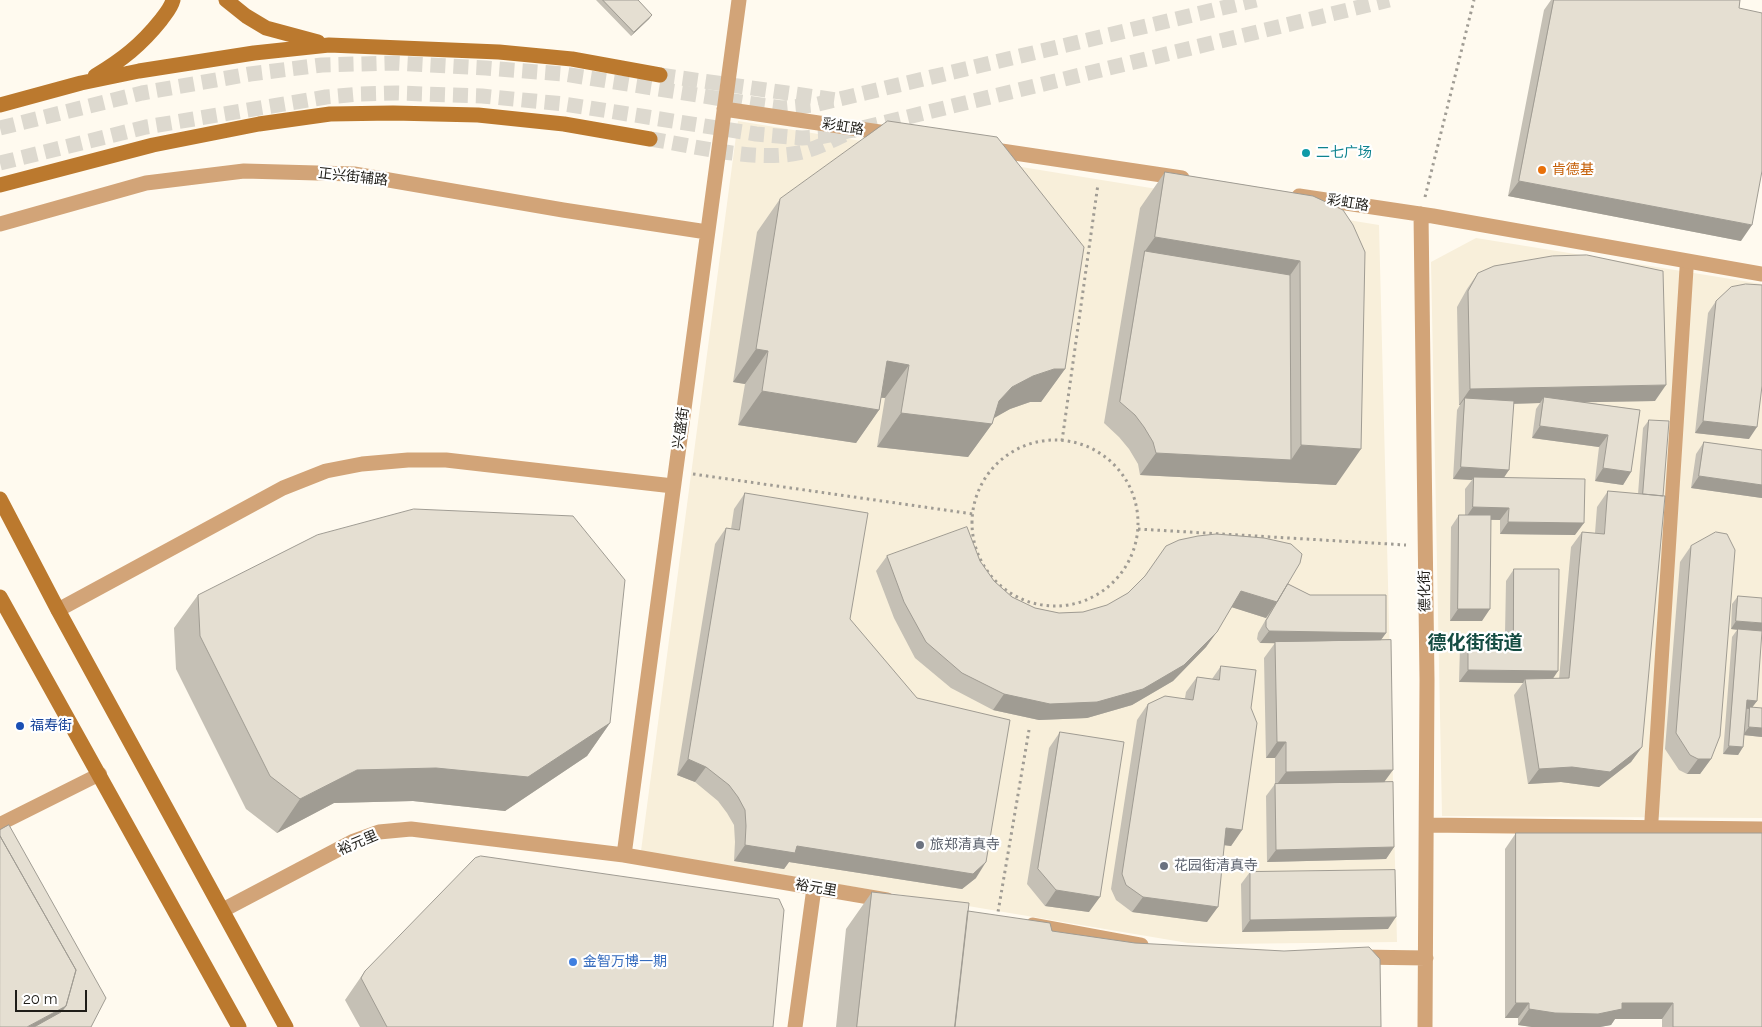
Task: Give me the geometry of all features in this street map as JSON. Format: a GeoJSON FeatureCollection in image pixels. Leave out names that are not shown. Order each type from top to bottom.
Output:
{"type":"FeatureCollection","features":[{"type":"Feature","properties":{"kind":"street"},"geometry":{"type":"LineString","coordinates":[[82,83],[119,62],[137,47],[165,14],[173,0]]}},
{"type":"Feature","properties":{"kind":"street"},"geometry":{"type":"LineString","coordinates":[[226,0],[246,16],[266,28],[329,45]]}},
{"type":"Feature","properties":{"kind":"street","name":"兴盛街"},"geometry":{"type":"LineString","coordinates":[[624,855],[739,0]]}},
{"type":"Feature","properties":{"kind":"street"},"geometry":{"type":"LineString","coordinates":[[0,105],[82,83],[139,71],[245,54],[329,45],[500,52],[572,60],[660,75]]}},
{"type":"Feature","properties":{"kind":"street","name":"彩虹路"},"geometry":{"type":"LineString","coordinates":[[724,108],[908,136]]}},
{"type":"Feature","properties":{"kind":"street"},"geometry":{"type":"LineString","coordinates":[[0,184],[153,145],[259,124],[330,114],[393,112],[478,115],[564,124],[650,139]]}},
{"type":"Feature","properties":{"kind":"street"},"geometry":{"type":"LineString","coordinates":[[975,147],[1197,180]]}},
{"type":"Feature","properties":{"kind":"street","name":"正兴街辅路"},"geometry":{"type":"LineString","coordinates":[[0,224],[146,183],[244,171],[354,174],[563,210],[707,232]]}},
{"type":"Feature","properties":{"kind":"street","name":"彩虹路"},"geometry":{"type":"LineString","coordinates":[[1285,194],[1421,214],[1762,274]]}},
{"type":"Feature","properties":{"kind":"street","name":"德化街"},"geometry":{"type":"LineString","coordinates":[[1421,214],[1425,546],[1425,1027]]}},
{"type":"Feature","properties":{"kind":"street"},"geometry":{"type":"LineString","coordinates":[[58,610],[283,488],[326,470],[362,464],[408,460],[446,460],[674,478]]}},
{"type":"Feature","properties":{"kind":"street"},"geometry":{"type":"LineString","coordinates":[[0,499],[58,610],[286,1027]]}},
{"type":"Feature","properties":{"kind":"street"},"geometry":{"type":"LineString","coordinates":[[0,597],[239,1027]]}},
{"type":"Feature","properties":{"kind":"street"},"geometry":{"type":"LineString","coordinates":[[1426,825],[1762,829]]}},
{"type":"Feature","properties":{"kind":"street","name":"裕元里"},"geometry":{"type":"LineString","coordinates":[[223,910],[354,841],[379,832],[411,829],[624,855],[900,902]]}},
{"type":"Feature","properties":{"kind":"street"},"geometry":{"type":"LineString","coordinates":[[795,1027],[814,888]]}},
{"type":"Feature","properties":{"kind":"street"},"geometry":{"type":"LineString","coordinates":[[997,919],[1158,948]]}},
{"type":"Feature","properties":{"kind":"street"},"geometry":{"type":"LineString","coordinates":[[1340,957],[1426,958]]}},
{"type":"Feature","properties":{"kind":"lane"},"geometry":{"type":"LineString","coordinates":[[1651,828],[1687,261]]}},
{"type":"Feature","properties":{"kind":"lane"},"geometry":{"type":"LineString","coordinates":[[0,824],[100,774]]}},
{"type":"Feature","properties":{"kind":"path"},"geometry":{"type":"LineString","coordinates":[[1421,214],[1474,0]]}},
{"type":"Feature","properties":{"kind":"path"},"geometry":{"type":"LineString","coordinates":[[1062,441],[1100,166]]}},
{"type":"Feature","properties":{"kind":"path"},"geometry":{"type":"LineString","coordinates":[[1045,441],[1062,441],[1079,444],[1095,451],[1110,461],[1122,473],[1136,504],[1138,529],[1132,554],[1124,570],[1113,583],[1099,594],[1084,601],[1050,606],[1032,603],[1016,596],[1002,587],[990,574],[981,560],[975,544],[972,526],[973,514],[978,492],[986,476],[998,463],[1028,445],[1045,441]]}},
{"type":"Feature","properties":{"kind":"path"},"geometry":{"type":"LineString","coordinates":[[674,478],[973,514]]}},
{"type":"Feature","properties":{"kind":"path"},"geometry":{"type":"LineString","coordinates":[[1138,529],[1425,546]]}},
{"type":"Feature","properties":{"kind":"path"},"geometry":{"type":"LineString","coordinates":[[997,919],[1029,730]]}},
{"type":"Feature","properties":{"kind":"shaded area"},"geometry":{"type":"Polygon","coordinates":[[[738,121],[1379,225],[1397,942],[1188,943],[641,851],[738,121]]]}},
{"type":"Feature","properties":{"kind":"shaded area"},"geometry":{"type":"Polygon","coordinates":[[[1476,238],[1762,284],[1762,818],[1442,816],[1431,262],[1476,238]]]}},
{"type":"Feature","properties":{"kind":"building"},"geometry":{"type":"Polygon","coordinates":[[[603,0],[638,0],[652,15],[634,32],[603,0]]]}},
{"type":"Feature","properties":{"kind":"building"},"geometry":{"type":"Polygon","coordinates":[[[1554,0],[1740,0],[1739,8],[1762,13],[1762,171],[1752,225],[1519,181],[1554,0]]]}},
{"type":"Feature","properties":{"kind":"building"},"geometry":{"type":"Polygon","coordinates":[[[888,121],[997,137],[1084,247],[1065,369],[1054,369],[1033,376],[1012,387],[999,401],[992,424],[901,413],[909,365],[887,361],[879,410],[762,391],[768,351],[756,349],[780,199],[888,121]]]}},
{"type":"Feature","properties":{"kind":"building"},"geometry":{"type":"Polygon","coordinates":[[[1165,172],[1313,196],[1343,210],[1353,225],[1365,252],[1361,449],[1301,445],[1300,261],[1155,237],[1165,172]]]}},
{"type":"Feature","properties":{"kind":"building"},"geometry":{"type":"Polygon","coordinates":[[[1145,251],[1290,275],[1291,460],[1156,453],[1153,442],[1144,427],[1135,415],[1120,402],[1145,251]]]}},
{"type":"Feature","properties":{"kind":"building"},"geometry":{"type":"Polygon","coordinates":[[[1587,255],[1663,271],[1666,385],[1470,389],[1468,291],[1478,273],[1494,266],[1552,256],[1587,255]]]}},
{"type":"Feature","properties":{"kind":"building"},"geometry":{"type":"Polygon","coordinates":[[[1746,284],[1762,285],[1762,386],[1757,427],[1703,421],[1716,301],[1731,287],[1746,284]]]}},
{"type":"Feature","properties":{"kind":"building"},"geometry":{"type":"Polygon","coordinates":[[[1544,397],[1640,410],[1631,472],[1603,468],[1608,435],[1540,426],[1544,397]]]}},
{"type":"Feature","properties":{"kind":"building"},"geometry":{"type":"Polygon","coordinates":[[[1465,398],[1514,401],[1509,470],[1461,467],[1465,398]]]}},
{"type":"Feature","properties":{"kind":"building"},"geometry":{"type":"Polygon","coordinates":[[[1649,420],[1669,421],[1663,496],[1643,494],[1649,420]]]}},
{"type":"Feature","properties":{"kind":"building"},"geometry":{"type":"Polygon","coordinates":[[[1704,442],[1762,450],[1762,485],[1699,476],[1704,442]]]}},
{"type":"Feature","properties":{"kind":"building"},"geometry":{"type":"Polygon","coordinates":[[[1474,477],[1585,479],[1584,523],[1508,522],[1509,508],[1473,507],[1474,477]]]}},
{"type":"Feature","properties":{"kind":"building"},"geometry":{"type":"Polygon","coordinates":[[[1608,491],[1665,496],[1642,747],[1610,772],[1572,767],[1539,769],[1525,679],[1569,678],[1582,532],[1604,534],[1608,491]]]}},
{"type":"Feature","properties":{"kind":"building"},"geometry":{"type":"Polygon","coordinates":[[[745,493],[868,513],[850,619],[917,698],[1010,720],[986,862],[973,874],[797,846],[795,853],[745,845],[745,810],[738,797],[729,785],[706,767],[688,759],[726,528],[739,530],[745,493]]]}},
{"type":"Feature","properties":{"kind":"building"},"geometry":{"type":"Polygon","coordinates":[[[414,509],[573,516],[625,580],[610,723],[528,777],[436,768],[357,770],[300,799],[270,776],[200,636],[198,595],[317,535],[414,509]]]}},
{"type":"Feature","properties":{"kind":"building"},"geometry":{"type":"Polygon","coordinates":[[[1459,515],[1491,515],[1490,609],[1458,609],[1459,515]]]}},
{"type":"Feature","properties":{"kind":"building"},"geometry":{"type":"Polygon","coordinates":[[[967,527],[980,561],[994,581],[1012,597],[1035,608],[1059,613],[1083,612],[1107,605],[1128,593],[1145,576],[1166,546],[1179,540],[1216,534],[1264,538],[1291,544],[1302,554],[1300,563],[1277,602],[1241,591],[1217,632],[1184,665],[1143,689],[1097,702],[1050,704],[1004,694],[962,673],[926,642],[904,602],[887,556],[967,527]]]}},
{"type":"Feature","properties":{"kind":"building"},"geometry":{"type":"Polygon","coordinates":[[[1716,532],[1727,534],[1735,550],[1720,736],[1711,759],[1698,759],[1690,755],[1676,733],[1691,546],[1716,532]]]}},
{"type":"Feature","properties":{"kind":"building"},"geometry":{"type":"Polygon","coordinates":[[[1514,569],[1559,569],[1558,671],[1468,670],[1468,634],[1513,634],[1514,569]]]}},
{"type":"Feature","properties":{"kind":"building"},"geometry":{"type":"Polygon","coordinates":[[[1288,584],[1310,595],[1386,595],[1386,633],[1269,631],[1266,627],[1266,621],[1288,584]]]}},
{"type":"Feature","properties":{"kind":"building"},"geometry":{"type":"Polygon","coordinates":[[[1738,596],[1762,598],[1762,623],[1736,621],[1738,596]]]}},
{"type":"Feature","properties":{"kind":"building"},"geometry":{"type":"Polygon","coordinates":[[[1738,629],[1762,631],[1757,701],[1747,700],[1743,747],[1729,746],[1738,629]]]}},
{"type":"Feature","properties":{"kind":"building"},"geometry":{"type":"Polygon","coordinates":[[[1391,640],[1393,770],[1286,772],[1286,742],[1277,742],[1275,642],[1391,640]]]}},
{"type":"Feature","properties":{"kind":"building"},"geometry":{"type":"Polygon","coordinates":[[[1221,666],[1256,670],[1251,708],[1257,723],[1242,830],[1226,828],[1218,907],[1143,897],[1126,885],[1122,874],[1148,704],[1165,696],[1193,700],[1197,677],[1219,680],[1221,666]]]}},
{"type":"Feature","properties":{"kind":"building"},"geometry":{"type":"Polygon","coordinates":[[[1750,707],[1762,708],[1762,728],[1749,727],[1750,707]]]}},
{"type":"Feature","properties":{"kind":"building"},"geometry":{"type":"Polygon","coordinates":[[[1060,732],[1124,742],[1100,897],[1056,890],[1038,869],[1060,732]]]}},
{"type":"Feature","properties":{"kind":"building"},"geometry":{"type":"Polygon","coordinates":[[[1393,782],[1394,847],[1276,850],[1275,784],[1393,782]]]}},
{"type":"Feature","properties":{"kind":"building"},"geometry":{"type":"Polygon","coordinates":[[[9,825],[106,998],[91,1027],[34,1027],[61,1012],[66,1006],[76,970],[0,836],[0,830],[9,825]]]}},
{"type":"Feature","properties":{"kind":"building"},"geometry":{"type":"Polygon","coordinates":[[[1516,833],[1762,833],[1762,1027],[1673,1027],[1673,1003],[1622,1003],[1622,1009],[1598,1014],[1555,1013],[1529,1009],[1529,1003],[1516,1003],[1516,833]]]}},
{"type":"Feature","properties":{"kind":"building"},"geometry":{"type":"Polygon","coordinates":[[[0,836],[76,970],[66,1006],[27,1027],[0,1027],[0,836]]]}},
{"type":"Feature","properties":{"kind":"building","name":"金智万博一期"},"geometry":{"type":"Polygon","coordinates":[[[481,856],[779,899],[784,910],[773,1027],[387,1027],[361,978],[365,971],[475,858],[481,856]]]}},
{"type":"Feature","properties":{"kind":"building"},"geometry":{"type":"Polygon","coordinates":[[[1395,870],[1396,917],[1250,920],[1250,872],[1395,870]]]}},
{"type":"Feature","properties":{"kind":"building"},"geometry":{"type":"Polygon","coordinates":[[[872,892],[969,903],[955,1027],[857,1027],[872,892]]]}},
{"type":"Feature","properties":{"kind":"building"},"geometry":{"type":"Polygon","coordinates":[[[968,911],[1050,923],[1052,931],[1135,943],[1284,951],[1369,947],[1380,959],[1381,1027],[955,1027],[968,911]]]}},
{"type":"Feature","properties":{"kind":"tunnel"},"geometry":{"type":"LineString","coordinates":[[0,128],[142,93],[250,74],[322,65],[393,63],[564,74],[782,108],[814,105],[1256,0]]}},
{"type":"Feature","properties":{"kind":"tunnel"},"geometry":{"type":"LineString","coordinates":[[0,163],[146,127],[326,97],[360,94],[397,93],[482,96],[564,104],[756,134],[802,138],[820,137],[1389,0]]}},
{"type":"Feature","properties":{"kind":"tunnel"},"geometry":{"type":"LineString","coordinates":[[660,75],[837,100]]}},
{"type":"Feature","properties":{"kind":"tunnel"},"geometry":{"type":"LineString","coordinates":[[650,139],[730,153],[772,156],[809,150],[854,130]]}},
{"type":"Feature","properties":{"kind":"place","name":"二七广场"},"geometry":{"type":"Point","coordinates":[1306,153]}},
{"type":"Feature","properties":{"kind":"place","name":"肯德基"},"geometry":{"type":"Point","coordinates":[1542,170]}},
{"type":"Feature","properties":{"kind":"place","name":"福寿街"},"geometry":{"type":"Point","coordinates":[20,726]}},
{"type":"Feature","properties":{"kind":"place","name":"旅郑清真寺"},"geometry":{"type":"Point","coordinates":[920,845]}},
{"type":"Feature","properties":{"kind":"place","name":"花园街清真寺"},"geometry":{"type":"Point","coordinates":[1164,866]}},
{"type":"Feature","properties":{"kind":"place","name":"金智万博一期"},"geometry":{"type":"Point","coordinates":[573,962]}},
{"type":"Feature","properties":{"kind":"district","name":"德化街街道"},"geometry":{"type":"Point","coordinates":[1475,643]}}]}
